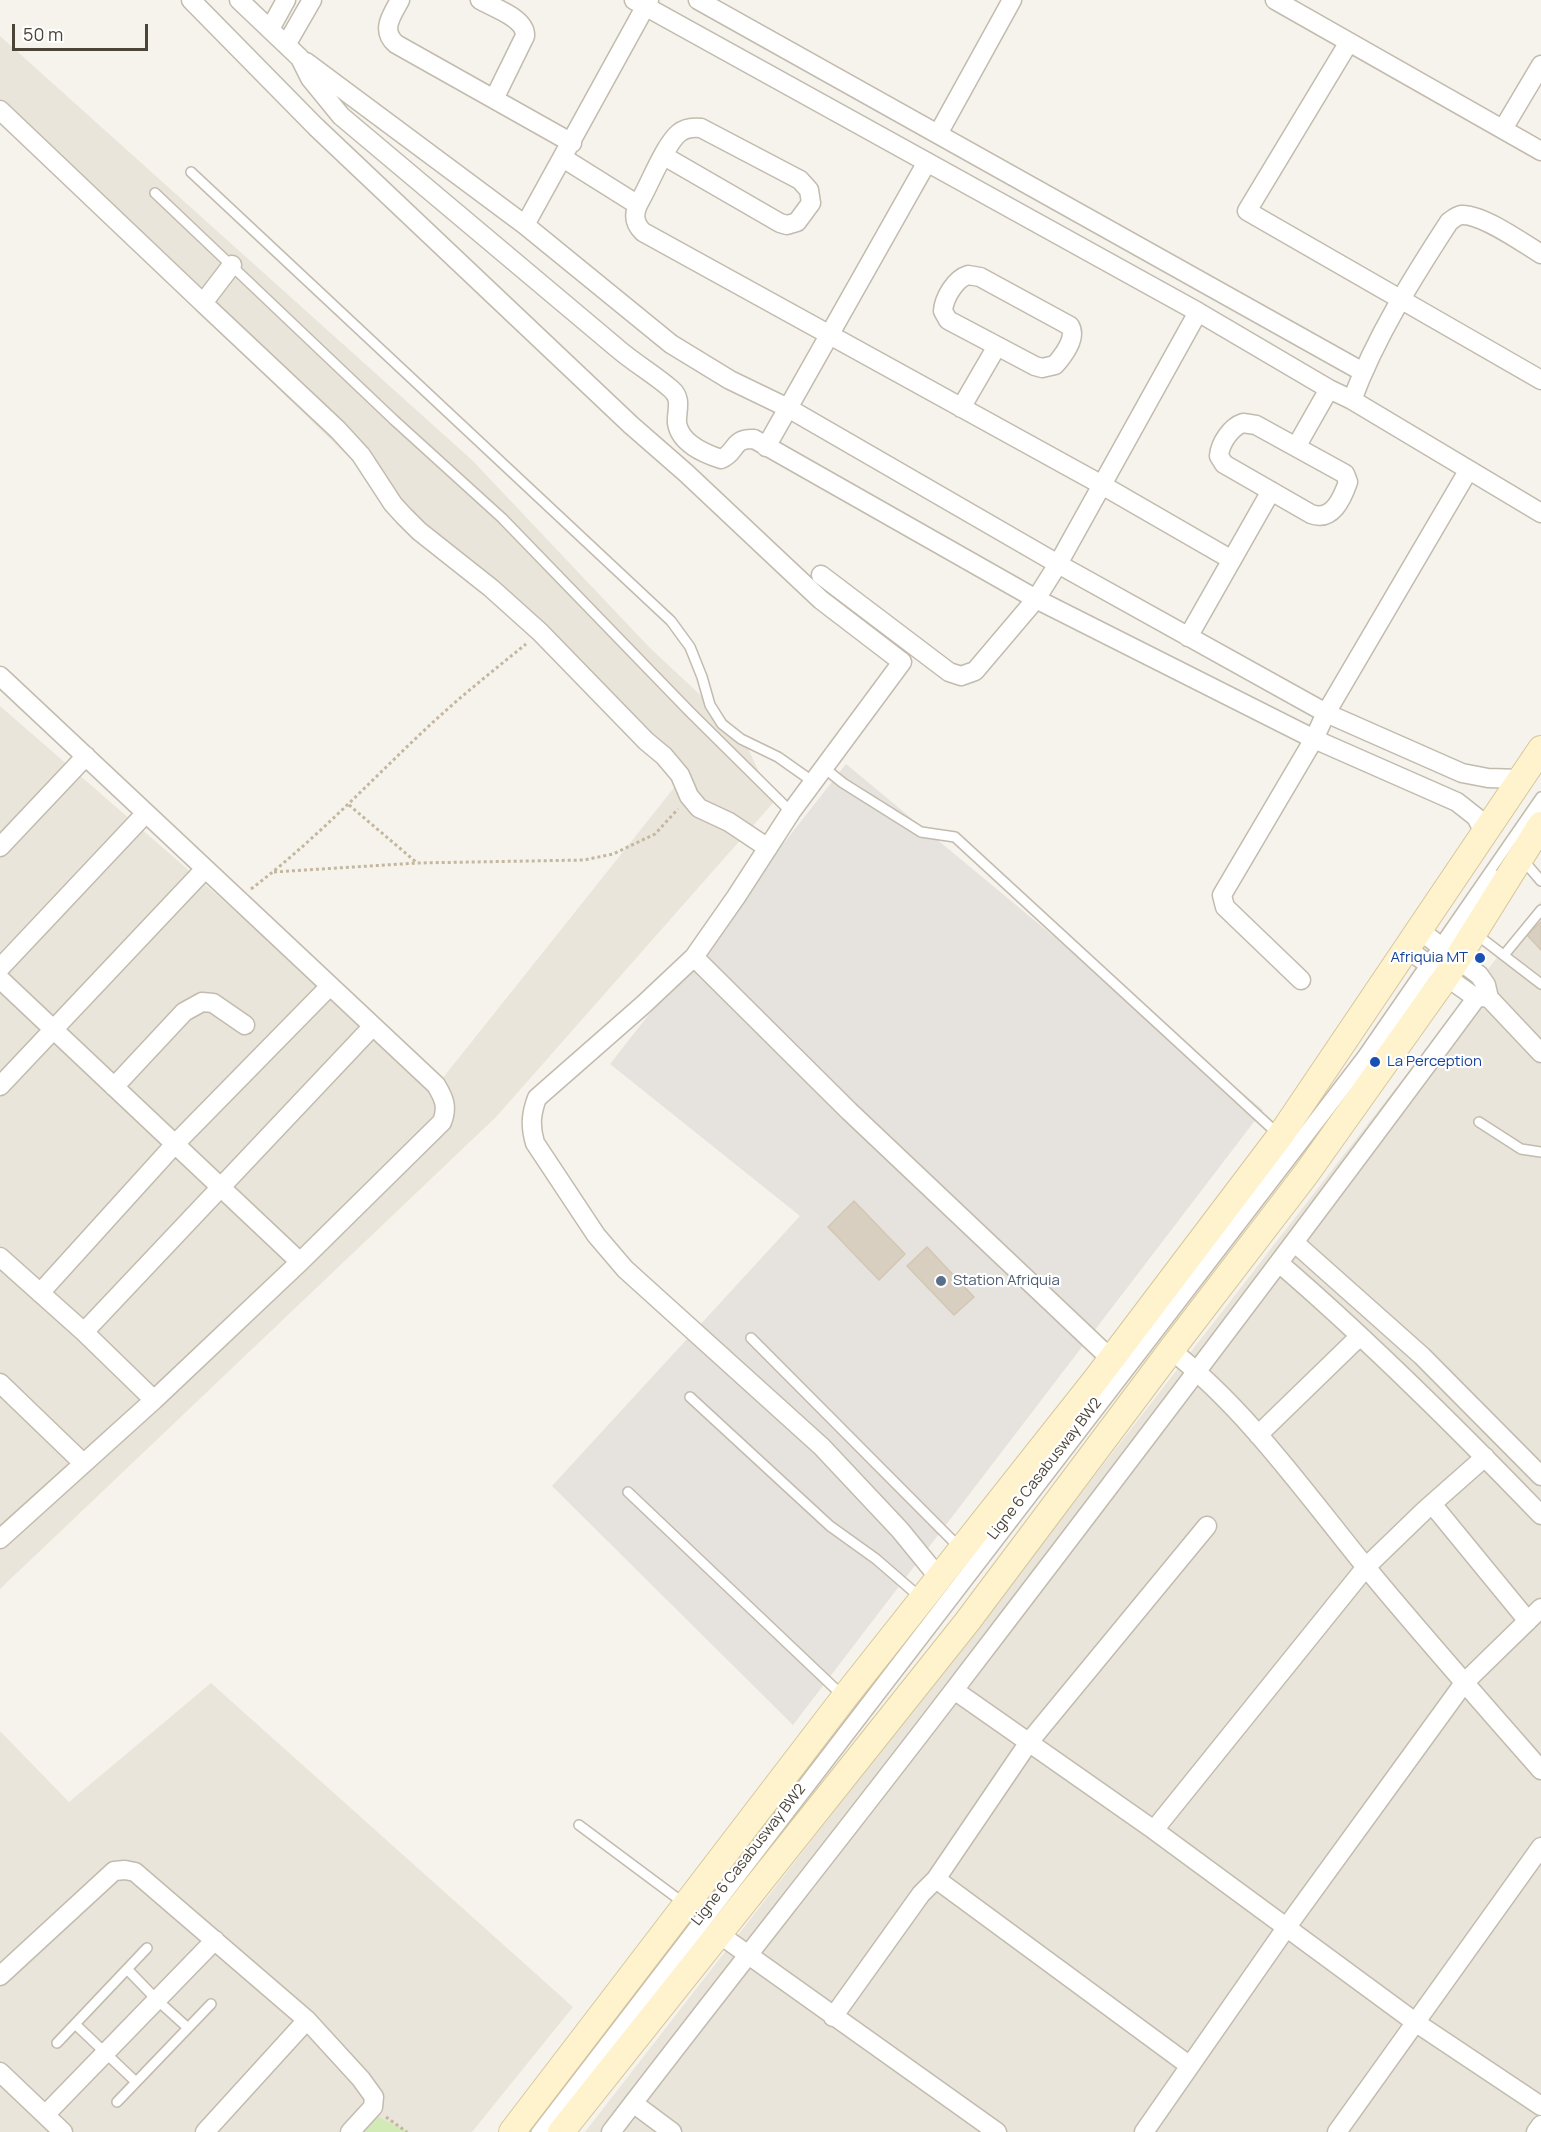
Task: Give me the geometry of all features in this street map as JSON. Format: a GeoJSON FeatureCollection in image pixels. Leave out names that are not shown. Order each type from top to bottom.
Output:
{"type":"FeatureCollection","features":[{"type":"Feature","properties":{"kind":"main road"},"geometry":{"type":"LineString","coordinates":[[561,2132],[967,1622],[1306,1174],[1434,954],[1484,832],[1541,749]]}},
{"type":"Feature","properties":{"kind":"main road"},"geometry":{"type":"LineString","coordinates":[[512,2132],[844,1698],[1111,1359],[1280,1136],[1434,954],[1474,932],[1541,825]]}},
{"type":"Feature","properties":{"kind":"street"},"geometry":{"type":"LineString","coordinates":[[191,0],[316,127],[657,449],[686,473],[820,600],[902,662],[791,812],[694,957],[537,1098],[531,1112],[531,1130],[535,1143],[608,1251],[822,1447],[900,1530],[940,1579]]}},
{"type":"Feature","properties":{"kind":"street"},"geometry":{"type":"LineString","coordinates":[[239,0],[300,58],[525,225],[671,344],[730,380],[788,408],[1058,564],[1326,713],[1461,773],[1488,778],[1520,779]]}},
{"type":"Feature","properties":{"kind":"street"},"geometry":{"type":"LineString","coordinates":[[270,29],[286,0]]}},
{"type":"Feature","properties":{"kind":"street"},"geometry":{"type":"LineString","coordinates":[[286,45],[312,0]]}},
{"type":"Feature","properties":{"kind":"street"},"geometry":{"type":"LineString","coordinates":[[480,0],[517,21],[525,31],[525,36],[494,99]]}},
{"type":"Feature","properties":{"kind":"street"},"geometry":{"type":"LineString","coordinates":[[698,0],[1363,372]]}},
{"type":"Feature","properties":{"kind":"street"},"geometry":{"type":"LineString","coordinates":[[938,134],[1012,0]]}},
{"type":"Feature","properties":{"kind":"street"},"geometry":{"type":"LineString","coordinates":[[1275,0],[1541,150]]}},
{"type":"Feature","properties":{"kind":"street"},"geometry":{"type":"LineString","coordinates":[[393,2],[387,29],[392,40],[494,99],[638,205]]}},
{"type":"Feature","properties":{"kind":"street"},"geometry":{"type":"LineString","coordinates":[[525,225],[567,151],[643,2],[1198,312],[1329,389],[1352,400],[1541,513]]}},
{"type":"Feature","properties":{"kind":"street"},"geometry":{"type":"LineString","coordinates":[[1349,42],[1247,211],[1541,380]]}},
{"type":"Feature","properties":{"kind":"street"},"geometry":{"type":"LineString","coordinates":[[300,58],[310,78],[341,116],[616,348],[671,389],[678,401],[679,431],[686,442],[720,459],[727,457],[738,441],[744,438],[754,439],[1036,599],[1314,739],[1449,798],[1470,811],[1484,832]]}},
{"type":"Feature","properties":{"kind":"street"},"geometry":{"type":"LineString","coordinates":[[1503,129],[1541,65]]}},
{"type":"Feature","properties":{"kind":"street"},"geometry":{"type":"LineString","coordinates":[[0,110],[338,430],[361,455],[393,504],[411,523],[491,588],[540,632],[646,741],[664,756],[680,775],[689,796],[699,808],[729,822],[768,848]]}},
{"type":"Feature","properties":{"kind":"street"},"geometry":{"type":"LineString","coordinates":[[664,156],[780,223],[787,225],[797,222],[812,203],[809,190],[800,180],[701,128],[690,128],[679,133],[664,156],[638,205],[634,215],[635,222],[643,232],[1102,485],[1232,560]]}},
{"type":"Feature","properties":{"kind":"street"},"geometry":{"type":"LineString","coordinates":[[766,447],[927,162]]}},
{"type":"Feature","properties":{"kind":"street"},"geometry":{"type":"LineString","coordinates":[[1352,400],[1363,372],[1399,300],[1449,222],[1458,215],[1481,219],[1541,254]]}},
{"type":"Feature","properties":{"kind":"street"},"geometry":{"type":"LineString","coordinates":[[202,303],[232,266]]}},
{"type":"Feature","properties":{"kind":"street"},"geometry":{"type":"LineString","coordinates":[[968,275],[980,277],[1066,323],[1072,330],[1072,338],[1059,361],[1049,368],[1035,366],[997,346],[945,316],[944,303],[959,279],[968,275]]}},
{"type":"Feature","properties":{"kind":"street"},"geometry":{"type":"LineString","coordinates":[[821,575],[949,672],[961,676],[975,671],[1036,599],[1058,564],[1198,312]]}},
{"type":"Feature","properties":{"kind":"street"},"geometry":{"type":"LineString","coordinates":[[962,408],[997,346]]}},
{"type":"Feature","properties":{"kind":"street"},"geometry":{"type":"LineString","coordinates":[[1296,447],[1329,389]]}},
{"type":"Feature","properties":{"kind":"street"},"geometry":{"type":"LineString","coordinates":[[1250,423],[1345,474],[1348,482],[1335,509],[1324,516],[1317,516],[1271,491],[1224,464],[1219,456],[1220,448],[1234,427],[1250,423]]}},
{"type":"Feature","properties":{"kind":"street"},"geometry":{"type":"LineString","coordinates":[[1300,980],[1225,908],[1222,895],[1468,471]]}},
{"type":"Feature","properties":{"kind":"street"},"geometry":{"type":"LineString","coordinates":[[1188,637],[1271,491]]}},
{"type":"Feature","properties":{"kind":"street"},"geometry":{"type":"LineString","coordinates":[[0,676],[436,1085],[443,1096],[446,1112],[442,1122],[300,1262],[154,1400],[83,1463],[4,1527]]}},
{"type":"Feature","properties":{"kind":"street"},"geometry":{"type":"LineString","coordinates":[[0,847],[86,756]]}},
{"type":"Feature","properties":{"kind":"street"},"geometry":{"type":"LineString","coordinates":[[1449,798],[1461,773]]}},
{"type":"Feature","properties":{"kind":"street"},"geometry":{"type":"LineString","coordinates":[[0,969],[146,813]]}},
{"type":"Feature","properties":{"kind":"street"},"geometry":{"type":"LineString","coordinates":[[0,1086],[206,869]]}},
{"type":"Feature","properties":{"kind":"street"},"geometry":{"type":"LineString","coordinates":[[1434,954],[1472,995],[1483,997],[1541,1053]]}},
{"type":"Feature","properties":{"kind":"street"},"geometry":{"type":"LineString","coordinates":[[694,957],[849,1110],[1111,1359]]}},
{"type":"Feature","properties":{"kind":"street"},"geometry":{"type":"LineString","coordinates":[[0,979],[300,1262]]}},
{"type":"Feature","properties":{"kind":"street"},"geometry":{"type":"LineString","coordinates":[[40,1293],[175,1144],[330,986]]}},
{"type":"Feature","properties":{"kind":"street"},"geometry":{"type":"LineString","coordinates":[[611,2132],[954,1690],[1196,1370],[1483,997]]}},
{"type":"Feature","properties":{"kind":"street"},"geometry":{"type":"LineString","coordinates":[[114,1087],[184,1012],[202,1002],[213,1003],[245,1025]]}},
{"type":"Feature","properties":{"kind":"street"},"geometry":{"type":"LineString","coordinates":[[84,1332],[373,1026]]}},
{"type":"Feature","properties":{"kind":"street"},"geometry":{"type":"LineString","coordinates":[[1295,1243],[1422,1356],[1540,1472]]}},
{"type":"Feature","properties":{"kind":"street"},"geometry":{"type":"LineString","coordinates":[[0,1257],[84,1332],[154,1400]]}},
{"type":"Feature","properties":{"kind":"street"},"geometry":{"type":"LineString","coordinates":[[1280,1263],[1430,1402],[1541,1515]]}},
{"type":"Feature","properties":{"kind":"street"},"geometry":{"type":"LineString","coordinates":[[1258,1435],[1359,1336]]}},
{"type":"Feature","properties":{"kind":"street"},"geometry":{"type":"LineString","coordinates":[[1171,1350],[1196,1370],[1258,1435],[1366,1567],[1541,1770]]}},
{"type":"Feature","properties":{"kind":"street"},"geometry":{"type":"LineString","coordinates":[[0,1383],[83,1463]]}},
{"type":"Feature","properties":{"kind":"street"},"geometry":{"type":"LineString","coordinates":[[1154,1830],[1366,1567],[1485,1457]]}},
{"type":"Feature","properties":{"kind":"street"},"geometry":{"type":"LineString","coordinates":[[1432,1504],[1528,1620]]}},
{"type":"Feature","properties":{"kind":"street"},"geometry":{"type":"LineString","coordinates":[[833,2017],[921,1894],[936,1879],[1029,1742],[1207,1526]]}},
{"type":"Feature","properties":{"kind":"street"},"geometry":{"type":"LineString","coordinates":[[1144,2132],[1286,1929],[1464,1683],[1541,1608]]}},
{"type":"Feature","properties":{"kind":"street"},"geometry":{"type":"LineString","coordinates":[[954,1690],[1154,1830],[1415,2022],[1541,2106]]}},
{"type":"Feature","properties":{"kind":"street"},"geometry":{"type":"LineString","coordinates":[[1337,2132],[1541,1847]]}},
{"type":"Feature","properties":{"kind":"street"},"geometry":{"type":"LineString","coordinates":[[0,1976],[114,1871],[135,1872],[307,2020],[369,2088],[374,2097],[373,2107],[350,2132]]}},
{"type":"Feature","properties":{"kind":"street"},"geometry":{"type":"LineString","coordinates":[[936,1879],[1190,2066]]}},
{"type":"Feature","properties":{"kind":"street"},"geometry":{"type":"LineString","coordinates":[[718,1934],[997,2132]]}},
{"type":"Feature","properties":{"kind":"street"},"geometry":{"type":"LineString","coordinates":[[45,2115],[215,1940]]}},
{"type":"Feature","properties":{"kind":"street"},"geometry":{"type":"LineString","coordinates":[[205,2132],[307,2020]]}},
{"type":"Feature","properties":{"kind":"street"},"geometry":{"type":"LineString","coordinates":[[0,2072],[63,2132]]}},
{"type":"Feature","properties":{"kind":"street"},"geometry":{"type":"LineString","coordinates":[[633,2103],[672,2132]]}},
{"type":"Feature","properties":{"kind":"street"},"geometry":{"type":"LineString","coordinates":[[1536,2132],[1541,2125]]}},
{"type":"Feature","properties":{"kind":"lane"},"geometry":{"type":"LineString","coordinates":[[191,172],[671,621],[690,646],[710,705],[722,724],[741,739],[843,783],[921,832],[955,837],[1280,1136]]}},
{"type":"Feature","properties":{"kind":"lane"},"geometry":{"type":"LineString","coordinates":[[155,193],[394,420],[502,518],[689,711],[791,812]]}},
{"type":"Feature","properties":{"kind":"lane","name":"Ligne 6 Casabusway BW2"},"geometry":{"type":"LineString","coordinates":[[536,2132],[1362,1056],[1541,797]]}},
{"type":"Feature","properties":{"kind":"lane","name":"Ligne 6 Casabusway BW2"},"geometry":{"type":"LineString","coordinates":[[545,2132],[1369,1058],[1434,954],[1541,809]]}},
{"type":"Feature","properties":{"kind":"lane"},"geometry":{"type":"LineString","coordinates":[[1520,857],[1541,881]]}},
{"type":"Feature","properties":{"kind":"lane"},"geometry":{"type":"LineString","coordinates":[[1504,955],[1541,910]]}},
{"type":"Feature","properties":{"kind":"lane"},"geometry":{"type":"LineString","coordinates":[[1474,932],[1541,984]]}},
{"type":"Feature","properties":{"kind":"lane"},"geometry":{"type":"LineString","coordinates":[[1479,1122],[1521,1149],[1541,1152]]}},
{"type":"Feature","properties":{"kind":"lane"},"geometry":{"type":"LineString","coordinates":[[751,1338],[962,1550]]}},
{"type":"Feature","properties":{"kind":"lane"},"geometry":{"type":"LineString","coordinates":[[690,1397],[830,1526],[876,1559],[923,1600]]}},
{"type":"Feature","properties":{"kind":"lane"},"geometry":{"type":"LineString","coordinates":[[628,1492],[844,1698]]}},
{"type":"Feature","properties":{"kind":"lane"},"geometry":{"type":"LineString","coordinates":[[579,1825],[687,1905]]}},
{"type":"Feature","properties":{"kind":"lane"},"geometry":{"type":"LineString","coordinates":[[57,2043],[147,1948]]}},
{"type":"Feature","properties":{"kind":"lane"},"geometry":{"type":"LineString","coordinates":[[127,1969],[188,2028]]}},
{"type":"Feature","properties":{"kind":"lane"},"geometry":{"type":"LineString","coordinates":[[117,2102],[211,2004]]}},
{"type":"Feature","properties":{"kind":"lane"},"geometry":{"type":"LineString","coordinates":[[75,2024],[136,2082]]}},
{"type":"Feature","properties":{"kind":"path"},"geometry":{"type":"LineString","coordinates":[[238,900],[274,872],[349,806],[430,724],[540,632]]}},
{"type":"Feature","properties":{"kind":"path"},"geometry":{"type":"LineString","coordinates":[[274,872],[417,864],[584,860],[613,854],[655,834],[689,796]]}},
{"type":"Feature","properties":{"kind":"path"},"geometry":{"type":"LineString","coordinates":[[349,806],[417,864]]}},
{"type":"Feature","properties":{"kind":"path"},"geometry":{"type":"LineString","coordinates":[[373,2107],[407,2132]]}},
{"type":"Feature","properties":{"kind":"shaded area"},"geometry":{"type":"Polygon","coordinates":[[[0,36],[472,460],[649,647],[741,733],[773,803],[496,1117],[0,1589],[0,706],[208,887],[434,1089],[681,779],[0,119],[0,36]]]}},
{"type":"Feature","properties":{"kind":"shaded area"},"geometry":{"type":"Polygon","coordinates":[[[846,764],[1263,1110],[793,1725],[552,1486],[800,1216],[610,1064],[846,764]]]}},
{"type":"Feature","properties":{"kind":"shaded area"},"geometry":{"type":"Polygon","coordinates":[[[1541,901],[1541,2132],[585,2132],[1541,901]]]}},
{"type":"Feature","properties":{"kind":"shaded area"},"geometry":{"type":"Polygon","coordinates":[[[211,1683],[573,2007],[472,2132],[0,2132],[0,1731],[69,1802],[211,1683]]]}},
{"type":"Feature","properties":{"kind":"green space"},"geometry":{"type":"Polygon","coordinates":[[[374,2115],[409,2132],[359,2132],[374,2115]]]}},
{"type":"Feature","properties":{"kind":"building"},"geometry":{"type":"Polygon","coordinates":[[[1541,922],[1541,950],[1527,935],[1541,922]]]}},
{"type":"Feature","properties":{"kind":"building"},"geometry":{"type":"Polygon","coordinates":[[[854,1201],[905,1254],[879,1280],[828,1227],[854,1201]]]}},
{"type":"Feature","properties":{"kind":"building","name":"Station Afriquia"},"geometry":{"type":"Polygon","coordinates":[[[927,1247],[974,1297],[954,1315],[907,1266],[927,1247]]]}},
{"type":"Feature","properties":{"kind":"place","name":"Afriquia MT"},"geometry":{"type":"Point","coordinates":[1480,958]}},
{"type":"Feature","properties":{"kind":"place","name":"La Perception"},"geometry":{"type":"Point","coordinates":[1375,1062]}},
{"type":"Feature","properties":{"kind":"place","name":"Station Afriquia"},"geometry":{"type":"Point","coordinates":[941,1281]}}]}
